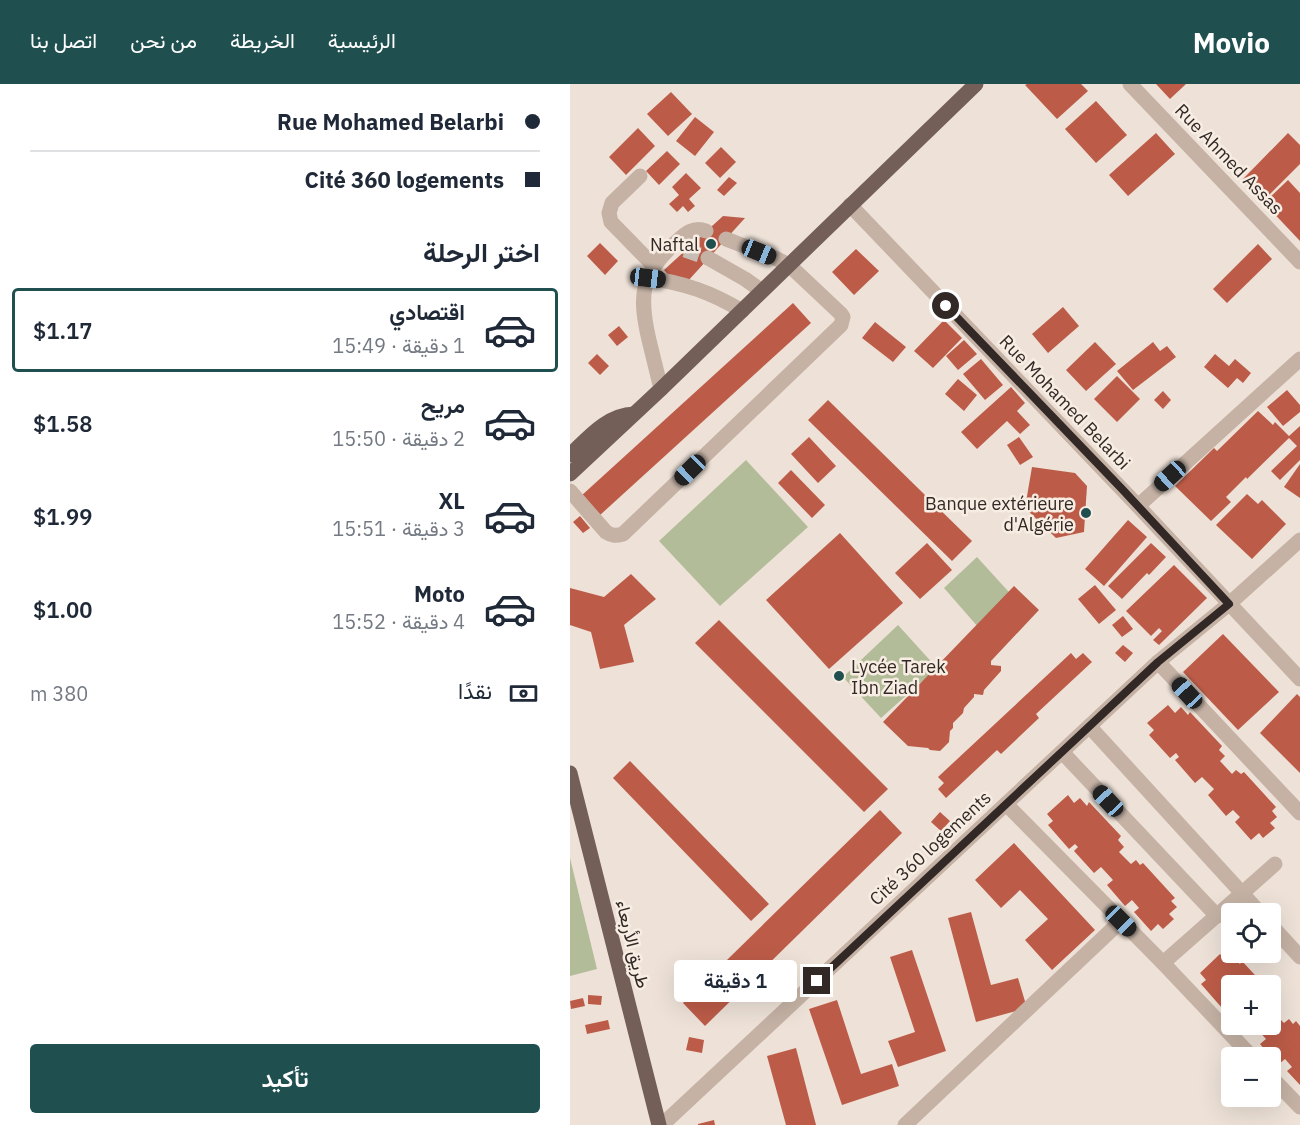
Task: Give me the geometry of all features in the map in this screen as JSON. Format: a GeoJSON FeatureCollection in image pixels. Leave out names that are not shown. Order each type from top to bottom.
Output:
{"type":"FeatureCollection","features":[{"type":"Feature","properties":{"kind":"main road"},"geometry":{"type":"LineString","coordinates":[[570,474],[976,84]]}},
{"type":"Feature","properties":{"kind":"main road"},"geometry":{"type":"LineString","coordinates":[[570,455],[604,423],[618,416],[634,414]]}},
{"type":"Feature","properties":{"kind":"main road","name":"طريق الأربعاء"},"geometry":{"type":"LineString","coordinates":[[570,773],[660,1125]]}},
{"type":"Feature","properties":{"kind":"street","name":"Rue Ahmed Assas"},"geometry":{"type":"LineString","coordinates":[[1130,84],[1300,262]]}},
{"type":"Feature","properties":{"kind":"street"},"geometry":{"type":"LineString","coordinates":[[640,176],[609,207],[609,218],[615,226],[651,272],[669,281],[691,286],[717,297],[742,311]]}},
{"type":"Feature","properties":{"kind":"street","name":"Rue Mohamed Belarbi"},"geometry":{"type":"LineString","coordinates":[[850,206],[1300,679]]}},
{"type":"Feature","properties":{"kind":"street"},"geometry":{"type":"LineString","coordinates":[[661,389],[644,318],[644,291],[661,255],[678,248],[684,234],[697,229],[706,231]]}},
{"type":"Feature","properties":{"kind":"street"},"geometry":{"type":"LineString","coordinates":[[570,491],[606,532],[617,536],[623,534],[842,325],[842,314],[789,265],[726,239]]}},
{"type":"Feature","properties":{"kind":"street"},"geometry":{"type":"LineString","coordinates":[[708,258],[762,291]]}},
{"type":"Feature","properties":{"kind":"street"},"geometry":{"type":"LineString","coordinates":[[1137,506],[1300,359]]}},
{"type":"Feature","properties":{"kind":"street","name":"Cité 360 logements"},"geometry":{"type":"LineString","coordinates":[[660,1125],[1158,662],[1229,604],[1300,540]]}},
{"type":"Feature","properties":{"kind":"street"},"geometry":{"type":"LineString","coordinates":[[1158,662],[1300,813]]}},
{"type":"Feature","properties":{"kind":"street"},"geometry":{"type":"LineString","coordinates":[[1090,727],[1252,903]]}},
{"type":"Feature","properties":{"kind":"street"},"geometry":{"type":"LineString","coordinates":[[1062,752],[1217,916]]}},
{"type":"Feature","properties":{"kind":"street"},"geometry":{"type":"LineString","coordinates":[[1006,804],[1243,1047]]}},
{"type":"Feature","properties":{"kind":"street"},"geometry":{"type":"LineString","coordinates":[[1163,963],[1275,864]]}},
{"type":"Feature","properties":{"kind":"street"},"geometry":{"type":"LineString","coordinates":[[905,1125],[1121,921]]}},
{"type":"Feature","properties":{"kind":"street"},"geometry":{"type":"LineString","coordinates":[[1281,936],[1300,957]]}},
{"type":"Feature","properties":{"kind":"street"},"geometry":{"type":"LineString","coordinates":[[1281,1087],[1300,1107]]}},
{"type":"Feature","properties":{"kind":"green space"},"geometry":{"type":"Polygon","coordinates":[[[746,460],[808,527],[720,606],[659,541],[746,460]]]}},
{"type":"Feature","properties":{"kind":"green space"},"geometry":{"type":"Polygon","coordinates":[[[977,557],[1028,613],[992,643],[944,588],[977,557]]]}},
{"type":"Feature","properties":{"kind":"green space"},"geometry":{"type":"Polygon","coordinates":[[[898,625],[937,668],[881,718],[843,677],[898,625]]]}},
{"type":"Feature","properties":{"kind":"green space"},"geometry":{"type":"Polygon","coordinates":[[[570,858],[597,969],[570,976],[570,858]]]}},
{"type":"Feature","properties":{"kind":"building"},"geometry":{"type":"Polygon","coordinates":[[[1081,84],[1088,91],[1057,119],[1025,85],[1081,84]]]}},
{"type":"Feature","properties":{"kind":"building"},"geometry":{"type":"Polygon","coordinates":[[[1156,84],[1186,84],[1170,99],[1156,84]]]}},
{"type":"Feature","properties":{"kind":"building"},"geometry":{"type":"Polygon","coordinates":[[[671,92],[692,114],[668,136],[647,114],[671,92]]]}},
{"type":"Feature","properties":{"kind":"building"},"geometry":{"type":"Polygon","coordinates":[[[1096,101],[1127,135],[1096,163],[1065,129],[1096,101]]]}},
{"type":"Feature","properties":{"kind":"building"},"geometry":{"type":"Polygon","coordinates":[[[695,117],[714,132],[695,156],[676,141],[695,117]]]}},
{"type":"Feature","properties":{"kind":"building"},"geometry":{"type":"Polygon","coordinates":[[[638,128],[655,146],[626,175],[609,157],[638,128]]]}},
{"type":"Feature","properties":{"kind":"building"},"geometry":{"type":"Polygon","coordinates":[[[1156,133],[1175,154],[1128,196],[1109,175],[1156,133]]]}},
{"type":"Feature","properties":{"kind":"building"},"geometry":{"type":"Polygon","coordinates":[[[1288,133],[1300,145],[1300,164],[1263,201],[1242,180],[1288,133]]]}},
{"type":"Feature","properties":{"kind":"building"},"geometry":{"type":"Polygon","coordinates":[[[721,147],[736,162],[720,178],[705,163],[721,147]]]}},
{"type":"Feature","properties":{"kind":"building"},"geometry":{"type":"Polygon","coordinates":[[[667,151],[680,164],[659,185],[646,171],[667,151]]]}},
{"type":"Feature","properties":{"kind":"building"},"geometry":{"type":"Polygon","coordinates":[[[686,173],[701,188],[689,199],[695,206],[688,212],[683,206],[677,212],[669,204],[679,195],[672,187],[686,173]]]}},
{"type":"Feature","properties":{"kind":"building"},"geometry":{"type":"Polygon","coordinates":[[[729,177],[737,183],[724,196],[717,190],[729,177]]]}},
{"type":"Feature","properties":{"kind":"building"},"geometry":{"type":"Polygon","coordinates":[[[1288,180],[1300,193],[1300,241],[1264,203],[1288,180]]]}},
{"type":"Feature","properties":{"kind":"building"},"geometry":{"type":"Polygon","coordinates":[[[723,216],[745,218],[687,282],[672,279],[664,270],[723,216]]]}},
{"type":"Feature","properties":{"kind":"building"},"geometry":{"type":"Polygon","coordinates":[[[600,243],[618,261],[605,275],[587,256],[600,243]]]}},
{"type":"Feature","properties":{"kind":"building"},"geometry":{"type":"Polygon","coordinates":[[[1258,244],[1272,259],[1227,303],[1213,289],[1258,244]]]}},
{"type":"Feature","properties":{"kind":"building"},"geometry":{"type":"Polygon","coordinates":[[[856,249],[879,271],[854,295],[832,272],[856,249]]]}},
{"type":"Feature","properties":{"kind":"building"},"geometry":{"type":"Polygon","coordinates":[[[793,303],[811,323],[599,516],[581,496],[793,303]]]}},
{"type":"Feature","properties":{"kind":"building"},"geometry":{"type":"Polygon","coordinates":[[[1063,307],[1079,326],[1048,353],[1032,334],[1063,307]]]}},
{"type":"Feature","properties":{"kind":"building"},"geometry":{"type":"Polygon","coordinates":[[[944,320],[962,338],[933,368],[914,351],[944,320]]]}},
{"type":"Feature","properties":{"kind":"building"},"geometry":{"type":"Polygon","coordinates":[[[875,322],[906,347],[893,362],[862,338],[875,322]]]}},
{"type":"Feature","properties":{"kind":"building"},"geometry":{"type":"Polygon","coordinates":[[[619,326],[628,337],[617,346],[608,335],[619,326]]]}},
{"type":"Feature","properties":{"kind":"building"},"geometry":{"type":"Polygon","coordinates":[[[964,340],[977,354],[958,370],[946,356],[964,340]]]}},
{"type":"Feature","properties":{"kind":"building"},"geometry":{"type":"Polygon","coordinates":[[[1095,342],[1116,364],[1086,391],[1066,370],[1095,342]]]}},
{"type":"Feature","properties":{"kind":"building"},"geometry":{"type":"Polygon","coordinates":[[[1153,342],[1160,351],[1167,346],[1176,357],[1133,390],[1117,371],[1153,342]]]}},
{"type":"Feature","properties":{"kind":"building"},"geometry":{"type":"Polygon","coordinates":[[[597,354],[609,366],[600,375],[588,363],[597,354]]]}},
{"type":"Feature","properties":{"kind":"building"},"geometry":{"type":"Polygon","coordinates":[[[1215,354],[1229,366],[1235,359],[1251,373],[1243,383],[1237,378],[1228,388],[1204,367],[1215,354]]]}},
{"type":"Feature","properties":{"kind":"building"},"geometry":{"type":"Polygon","coordinates":[[[981,359],[1003,385],[985,400],[963,374],[981,359]]]}},
{"type":"Feature","properties":{"kind":"building"},"geometry":{"type":"Polygon","coordinates":[[[1117,376],[1140,399],[1117,422],[1094,399],[1117,376]]]}},
{"type":"Feature","properties":{"kind":"building"},"geometry":{"type":"Polygon","coordinates":[[[958,379],[977,395],[964,411],[945,394],[958,379]]]}},
{"type":"Feature","properties":{"kind":"building"},"geometry":{"type":"Polygon","coordinates":[[[1011,387],[1025,403],[1017,411],[1030,425],[1020,434],[1007,421],[977,449],[961,432],[1011,387]]]}},
{"type":"Feature","properties":{"kind":"building"},"geometry":{"type":"Polygon","coordinates":[[[1287,390],[1300,405],[1300,412],[1283,426],[1267,407],[1287,390]]]}},
{"type":"Feature","properties":{"kind":"building"},"geometry":{"type":"Polygon","coordinates":[[[1163,391],[1171,400],[1163,409],[1154,400],[1163,391]]]}},
{"type":"Feature","properties":{"kind":"building"},"geometry":{"type":"Polygon","coordinates":[[[828,400],[972,541],[952,561],[808,420],[828,400]]]}},
{"type":"Feature","properties":{"kind":"building"},"geometry":{"type":"Polygon","coordinates":[[[1258,411],[1273,425],[1275,422],[1289,436],[1300,426],[1300,460],[1280,480],[1271,471],[1297,446],[1289,438],[1226,497],[1231,502],[1211,521],[1175,486],[1214,448],[1217,451],[1258,411]]]}},
{"type":"Feature","properties":{"kind":"building"},"geometry":{"type":"Polygon","coordinates":[[[809,437],[836,466],[818,483],[791,454],[809,437]]]}},
{"type":"Feature","properties":{"kind":"building"},"geometry":{"type":"Polygon","coordinates":[[[1019,437],[1033,457],[1020,465],[1007,445],[1019,437]]]}},
{"type":"Feature","properties":{"kind":"building"},"geometry":{"type":"Polygon","coordinates":[[[1300,464],[1300,498],[1284,487],[1300,464]]]}},
{"type":"Feature","properties":{"kind":"building"},"geometry":{"type":"Polygon","coordinates":[[[1032,467],[1075,473],[1087,486],[1084,532],[1056,538],[1025,508],[1032,467]]]}},
{"type":"Feature","properties":{"kind":"building"},"geometry":{"type":"Polygon","coordinates":[[[791,470],[825,505],[812,518],[778,483],[791,470]]]}},
{"type":"Feature","properties":{"kind":"building"},"geometry":{"type":"Polygon","coordinates":[[[1247,494],[1258,504],[1262,500],[1286,524],[1252,559],[1216,525],[1247,494]]]}},
{"type":"Feature","properties":{"kind":"building"},"geometry":{"type":"Polygon","coordinates":[[[580,516],[590,528],[583,533],[573,522],[580,516]]]}},
{"type":"Feature","properties":{"kind":"building"},"geometry":{"type":"Polygon","coordinates":[[[1128,520],[1147,537],[1104,586],[1085,569],[1128,520]]]}},
{"type":"Feature","properties":{"kind":"building"},"geometry":{"type":"Polygon","coordinates":[[[840,533],[903,603],[829,669],[766,600],[840,533]]]}},
{"type":"Feature","properties":{"kind":"building"},"geometry":{"type":"Polygon","coordinates":[[[927,543],[952,570],[920,599],[895,573],[927,543]]]}},
{"type":"Feature","properties":{"kind":"building"},"geometry":{"type":"Polygon","coordinates":[[[1151,543],[1166,557],[1122,599],[1108,586],[1151,543]]]}},
{"type":"Feature","properties":{"kind":"building"},"geometry":{"type":"Polygon","coordinates":[[[1174,565],[1207,598],[1159,645],[1153,640],[1162,631],[1159,628],[1151,636],[1126,611],[1174,565]]]}},
{"type":"Feature","properties":{"kind":"building"},"geometry":{"type":"Polygon","coordinates":[[[631,574],[656,599],[624,625],[634,662],[600,669],[591,632],[570,625],[570,588],[604,597],[631,574]]]}},
{"type":"Feature","properties":{"kind":"building"},"geometry":{"type":"Polygon","coordinates":[[[1095,585],[1116,610],[1099,624],[1078,599],[1095,585]]]}},
{"type":"Feature","properties":{"kind":"building"},"geometry":{"type":"Polygon","coordinates":[[[1014,586],[1039,610],[991,661],[991,665],[1001,666],[1001,671],[984,690],[983,695],[974,694],[963,713],[953,723],[949,742],[940,751],[908,746],[883,722],[1014,586]]]}},
{"type":"Feature","properties":{"kind":"building"},"geometry":{"type":"Polygon","coordinates":[[[1123,616],[1133,629],[1122,637],[1112,625],[1123,616]]]}},
{"type":"Feature","properties":{"kind":"building"},"geometry":{"type":"Polygon","coordinates":[[[719,620],[888,789],[864,812],[695,643],[719,620]]]}},
{"type":"Feature","properties":{"kind":"building"},"geometry":{"type":"Polygon","coordinates":[[[1223,634],[1279,692],[1238,730],[1183,672],[1223,634]]]}},
{"type":"Feature","properties":{"kind":"building"},"geometry":{"type":"Polygon","coordinates":[[[1123,645],[1133,653],[1125,662],[1115,653],[1123,645]]]}},
{"type":"Feature","properties":{"kind":"building"},"geometry":{"type":"Polygon","coordinates":[[[1071,653],[1076,659],[1083,653],[1092,662],[1036,714],[1039,718],[1001,754],[997,750],[946,798],[938,789],[944,783],[938,777],[1071,653]]]}},
{"type":"Feature","properties":{"kind":"building"},"geometry":{"type":"Polygon","coordinates":[[[1297,694],[1300,697],[1300,773],[1260,733],[1297,694]]]}},
{"type":"Feature","properties":{"kind":"building"},"geometry":{"type":"Polygon","coordinates":[[[1168,705],[1175,713],[1181,707],[1188,715],[1190,712],[1222,746],[1219,750],[1225,756],[1220,761],[1232,774],[1236,770],[1241,774],[1244,772],[1276,807],[1272,811],[1277,817],[1270,823],[1275,828],[1263,838],[1259,833],[1251,840],[1235,822],[1240,817],[1233,810],[1226,816],[1208,795],[1214,789],[1202,777],[1195,783],[1175,760],[1179,757],[1176,753],[1170,758],[1149,735],[1154,730],[1147,723],[1168,705]]]}},
{"type":"Feature","properties":{"kind":"building"},"geometry":{"type":"Polygon","coordinates":[[[630,761],[769,904],[751,921],[613,778],[630,761]]]}},
{"type":"Feature","properties":{"kind":"building"},"geometry":{"type":"Polygon","coordinates":[[[1068,795],[1074,803],[1080,798],[1087,806],[1089,802],[1121,836],[1118,840],[1124,847],[1119,852],[1131,864],[1136,860],[1140,865],[1143,863],[1175,898],[1171,901],[1177,907],[1169,914],[1174,919],[1163,929],[1158,924],[1151,931],[1134,912],[1139,908],[1132,900],[1125,906],[1107,885],[1113,880],[1101,867],[1094,873],[1074,851],[1078,847],[1075,844],[1069,849],[1048,825],[1053,821],[1047,814],[1068,795]]]}},
{"type":"Feature","properties":{"kind":"building"},"geometry":{"type":"Polygon","coordinates":[[[880,810],[902,833],[705,1026],[683,1003],[880,810]]]}},
{"type":"Feature","properties":{"kind":"building"},"geometry":{"type":"Polygon","coordinates":[[[940,812],[950,821],[941,831],[931,822],[940,812]]]}},
{"type":"Feature","properties":{"kind":"building"},"geometry":{"type":"Polygon","coordinates":[[[1014,843],[1095,930],[1052,970],[1025,940],[1048,919],[1020,890],[1001,908],[975,880],[1014,843]]]}},
{"type":"Feature","properties":{"kind":"building"},"geometry":{"type":"Polygon","coordinates":[[[971,912],[991,985],[1018,978],[1027,1008],[976,1022],[948,918],[971,912]]]}},
{"type":"Feature","properties":{"kind":"building"},"geometry":{"type":"Polygon","coordinates":[[[912,950],[946,1051],[898,1067],[888,1041],[915,1032],[890,957],[912,950]]]}},
{"type":"Feature","properties":{"kind":"building"},"geometry":{"type":"Polygon","coordinates":[[[1220,954],[1221,963],[1244,963],[1255,975],[1221,975],[1221,1007],[1201,984],[1206,980],[1200,973],[1220,954]]]}},
{"type":"Feature","properties":{"kind":"building"},"geometry":{"type":"Polygon","coordinates":[[[588,995],[602,996],[601,1005],[588,1004],[588,995]]]}},
{"type":"Feature","properties":{"kind":"building"},"geometry":{"type":"Polygon","coordinates":[[[583,998],[585,1006],[571,1009],[570,1001],[583,998]]]}},
{"type":"Feature","properties":{"kind":"building"},"geometry":{"type":"Polygon","coordinates":[[[837,1000],[861,1074],[892,1064],[899,1086],[842,1105],[809,1009],[837,1000]]]}},
{"type":"Feature","properties":{"kind":"building"},"geometry":{"type":"Polygon","coordinates":[[[1289,1019],[1293,1024],[1296,1021],[1300,1026],[1300,1085],[1287,1071],[1292,1067],[1285,1059],[1281,1062],[1281,1047],[1263,1047],[1260,1044],[1266,1039],[1262,1035],[1281,1035],[1281,1020],[1284,1023],[1289,1019]]]}},
{"type":"Feature","properties":{"kind":"building"},"geometry":{"type":"Polygon","coordinates":[[[608,1020],[610,1029],[587,1034],[585,1025],[608,1020]]]}},
{"type":"Feature","properties":{"kind":"building"},"geometry":{"type":"Polygon","coordinates":[[[689,1037],[704,1040],[702,1053],[686,1050],[689,1037]]]}},
{"type":"Feature","properties":{"kind":"building"},"geometry":{"type":"Polygon","coordinates":[[[796,1048],[816,1125],[786,1125],[767,1056],[796,1048]]]}},
{"type":"Feature","properties":{"kind":"building"},"geometry":{"type":"Polygon","coordinates":[[[714,1120],[715,1125],[698,1125],[698,1124],[714,1120]]]}},
{"type":"Feature","properties":{"kind":"tunnel"},"geometry":{"type":"LineString","coordinates":[[685,250],[708,258]]}},
{"type":"Feature","properties":{"kind":"place","name":"Naftal"},"geometry":{"type":"Point","coordinates":[711,244]}},
{"type":"Feature","properties":{"kind":"place","name":"Banque extérieure d'Algérie"},"geometry":{"type":"Point","coordinates":[1086,513]}},
{"type":"Feature","properties":{"kind":"place","name":"Lycée Tarek Ibn Ziad"},"geometry":{"type":"Point","coordinates":[839,676]}},
{"type":"Feature","properties":{"kind":"route"},"geometry":{"type":"LineString","coordinates":[[817,981],[1158,662],[1229,604],[946,306]]}}]}
